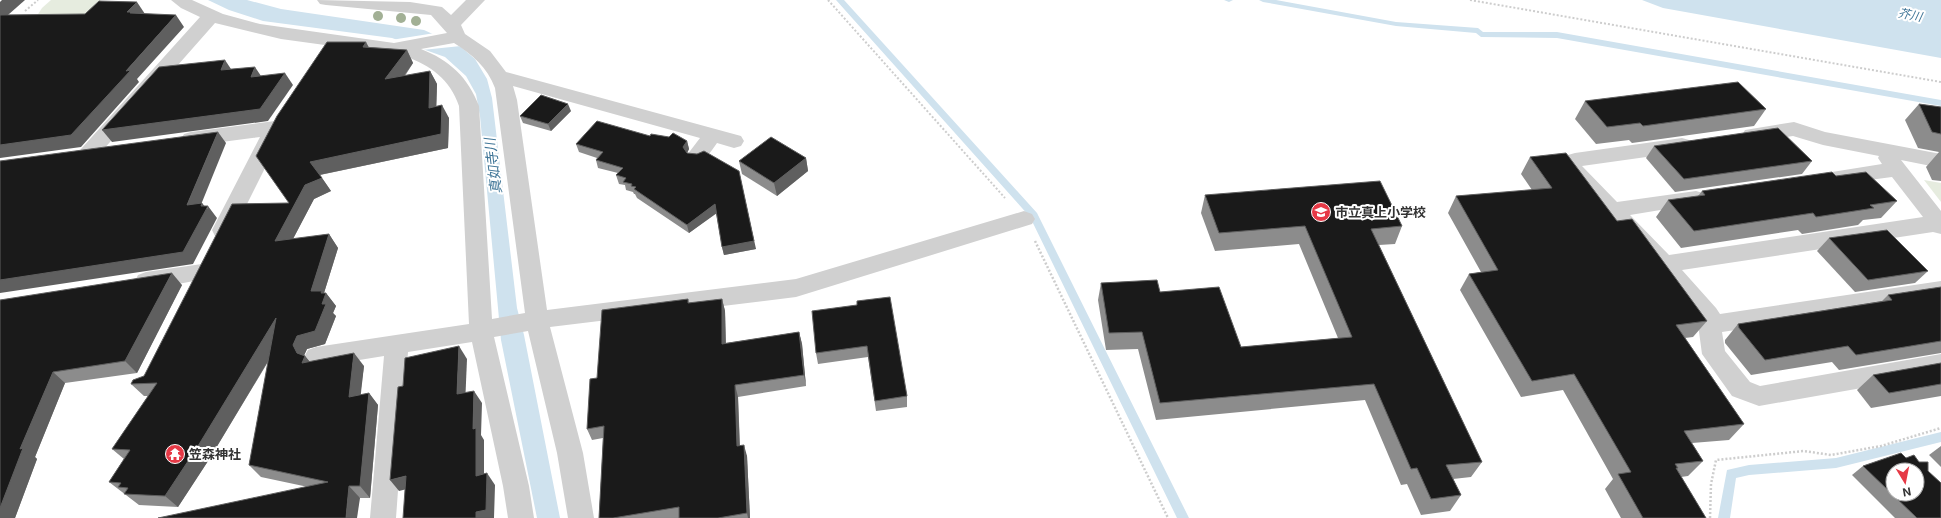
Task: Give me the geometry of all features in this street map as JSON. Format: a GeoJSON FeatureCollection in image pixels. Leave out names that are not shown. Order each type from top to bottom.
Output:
{"type":"FeatureCollection","features":[{"type":"Feature","properties":{"kind":"street"},"geometry":{"type":"LineString","coordinates":[[180,0],[189,6],[211,16],[330,47],[399,47],[452,33],[476,0]]}},
{"type":"Feature","properties":{"kind":"street"},"geometry":{"type":"LineString","coordinates":[[326,0],[410,7],[436,11],[452,33],[484,54],[499,76],[507,100],[532,321],[570,453],[581,518]]}},
{"type":"Feature","properties":{"kind":"street"},"geometry":{"type":"LineString","coordinates":[[119,149],[80,155],[211,16]]}},
{"type":"Feature","properties":{"kind":"street"},"geometry":{"type":"LineString","coordinates":[[399,47],[422,56],[444,68],[461,85],[466,95],[488,329],[521,518]]}},
{"type":"Feature","properties":{"kind":"street"},"geometry":{"type":"LineString","coordinates":[[499,76],[734,141]]}},
{"type":"Feature","properties":{"kind":"street"},"geometry":{"type":"LineString","coordinates":[[173,142],[279,122],[192,292]]}},
{"type":"Feature","properties":{"kind":"street"},"geometry":{"type":"LineString","coordinates":[[1731,138],[1794,129],[1823,138],[1883,151],[1941,161]]}},
{"type":"Feature","properties":{"kind":"street"},"geometry":{"type":"LineString","coordinates":[[697,155],[713,135]]}},
{"type":"Feature","properties":{"kind":"street"},"geometry":{"type":"LineString","coordinates":[[1700,142],[1575,160],[1571,168],[1664,264],[1708,314],[1714,354],[1741,389],[1759,396],[1941,364]]}},
{"type":"Feature","properties":{"kind":"street"},"geometry":{"type":"LineString","coordinates":[[1664,264],[1940,225],[1883,151]]}},
{"type":"Feature","properties":{"kind":"street"},"geometry":{"type":"LineString","coordinates":[[1820,180],[1897,169]]}},
{"type":"Feature","properties":{"kind":"street"},"geometry":{"type":"LineString","coordinates":[[1611,210],[1712,196]]}},
{"type":"Feature","properties":{"kind":"street"},"geometry":{"type":"LineString","coordinates":[[316,357],[397,345],[532,321],[796,288],[1024,219]]}},
{"type":"Feature","properties":{"kind":"street"},"geometry":{"type":"LineString","coordinates":[[124,284],[209,258]]}},
{"type":"Feature","properties":{"kind":"street"},"geometry":{"type":"LineString","coordinates":[[1710,325],[1941,290]]}},
{"type":"Feature","properties":{"kind":"street"},"geometry":{"type":"LineString","coordinates":[[383,518],[397,345]]}},
{"type":"Feature","properties":{"kind":"path"},"geometry":{"type":"LineString","coordinates":[[25,11],[38,0]]}},
{"type":"Feature","properties":{"kind":"path"},"geometry":{"type":"LineString","coordinates":[[1470,0],[1941,82]]}},
{"type":"Feature","properties":{"kind":"path"},"geometry":{"type":"LineString","coordinates":[[1710,518],[1711,484],[1716,460],[1804,451],[1832,455],[1881,446],[1941,428]]}},
{"type":"Feature","properties":{"kind":"shaded area"},"geometry":{"type":"Polygon","coordinates":[[[51,0],[101,0],[77,25],[31,25],[42,8],[51,0]]]}},
{"type":"Feature","properties":{"kind":"shaded area"},"geometry":{"type":"Polygon","coordinates":[[[1924,180],[1941,183],[1941,202],[1924,180]]]}},
{"type":"Feature","properties":{"kind":"water","name":"真如寺川"},"geometry":{"type":"Polygon","coordinates":[[[208,0],[247,0],[281,9],[424,30],[461,47],[475,59],[487,79],[492,98],[517,308],[524,335],[560,518],[537,518],[501,340],[480,116],[476,94],[466,76],[445,57],[392,38],[263,21],[229,10],[208,0]]]}},
{"type":"Feature","properties":{"kind":"water","name":"芥川"},"geometry":{"type":"Polygon","coordinates":[[[1642,0],[1941,0],[1941,58],[1663,8],[1642,0]]]}},
{"type":"Feature","properties":{"kind":"pier"},"geometry":{"type":"Polygon","coordinates":[[[435,33],[461,46],[422,50],[391,40],[435,33]]]}},
{"type":"Feature","properties":{"kind":"building"},"geometry":{"type":"Polygon","coordinates":[[[99,1],[137,2],[127,12],[131,12],[130,13],[176,15],[126,71],[131,70],[71,135],[0,145],[0,15],[85,14],[99,1]]]}},
{"type":"Feature","properties":{"kind":"building"},"geometry":{"type":"Polygon","coordinates":[[[327,42],[366,42],[363,47],[407,50],[385,79],[430,71],[429,108],[442,105],[441,134],[310,162],[322,178],[305,185],[275,241],[329,234],[311,291],[322,291],[321,293],[326,293],[322,304],[326,304],[315,331],[297,336],[293,345],[297,353],[305,356],[302,363],[354,353],[349,397],[369,393],[360,486],[349,486],[346,518],[158,518],[328,482],[249,465],[276,318],[198,446],[165,496],[124,494],[128,488],[118,487],[121,483],[109,482],[130,450],[112,449],[157,383],[131,384],[133,380],[144,376],[232,204],[289,203],[256,156],[277,116],[327,42]]]}},
{"type":"Feature","properties":{"kind":"building"},"geometry":{"type":"Polygon","coordinates":[[[225,60],[221,70],[255,67],[251,77],[285,73],[260,109],[102,130],[159,67],[225,60]]]}},
{"type":"Feature","properties":{"kind":"building"},"geometry":{"type":"Polygon","coordinates":[[[1738,82],[1766,109],[1643,126],[1640,123],[1607,127],[1585,101],[1738,82]]]}},
{"type":"Feature","properties":{"kind":"building"},"geometry":{"type":"Polygon","coordinates":[[[541,95],[568,104],[548,124],[520,116],[541,95]]]}},
{"type":"Feature","properties":{"kind":"building"},"geometry":{"type":"Polygon","coordinates":[[[1919,104],[1941,107],[1941,134],[1932,132],[1919,104]]]}},
{"type":"Feature","properties":{"kind":"building"},"geometry":{"type":"Polygon","coordinates":[[[597,121],[650,136],[651,134],[669,137],[673,133],[687,141],[683,147],[687,153],[697,154],[704,151],[739,171],[754,241],[722,247],[715,204],[687,225],[634,189],[636,187],[631,186],[632,184],[623,182],[626,178],[616,175],[623,168],[596,160],[603,152],[576,144],[597,121]]]}},
{"type":"Feature","properties":{"kind":"building"},"geometry":{"type":"Polygon","coordinates":[[[1778,128],[1812,161],[1684,179],[1654,146],[1778,128]]]}},
{"type":"Feature","properties":{"kind":"building"},"geometry":{"type":"Polygon","coordinates":[[[218,132],[187,205],[202,203],[201,206],[208,206],[183,252],[0,280],[0,161],[218,132]]]}},
{"type":"Feature","properties":{"kind":"building"},"geometry":{"type":"Polygon","coordinates":[[[771,137],[806,158],[774,183],[739,161],[771,137]]]}},
{"type":"Feature","properties":{"kind":"building"},"geometry":{"type":"Polygon","coordinates":[[[1566,153],[1617,221],[1632,219],[1707,321],[1676,325],[1744,424],[1684,431],[1703,461],[1675,464],[1678,468],[1676,468],[1706,518],[1643,518],[1618,474],[1631,472],[1574,374],[1532,381],[1469,274],[1498,270],[1456,196],[1552,188],[1530,157],[1566,153]]]}},
{"type":"Feature","properties":{"kind":"building"},"geometry":{"type":"Polygon","coordinates":[[[1832,172],[1836,176],[1866,172],[1897,201],[1870,205],[1874,208],[1816,217],[1813,213],[1694,231],[1668,200],[1705,195],[1702,191],[1832,172]]]}},
{"type":"Feature","properties":{"kind":"building"},"geometry":{"type":"Polygon","coordinates":[[[1380,181],[1402,226],[1371,229],[1482,462],[1446,465],[1461,495],[1431,499],[1417,468],[1411,469],[1374,384],[1160,403],[1142,332],[1109,333],[1101,283],[1157,280],[1160,292],[1219,287],[1241,347],[1352,337],[1305,226],[1219,233],[1205,195],[1380,181]]]}},
{"type":"Feature","properties":{"kind":"building"},"geometry":{"type":"Polygon","coordinates":[[[1887,230],[1928,271],[1868,280],[1829,238],[1887,230]]]}},
{"type":"Feature","properties":{"kind":"building"},"geometry":{"type":"Polygon","coordinates":[[[172,273],[125,361],[53,372],[20,449],[23,448],[0,508],[0,300],[172,273]]]}},
{"type":"Feature","properties":{"kind":"building"},"geometry":{"type":"Polygon","coordinates":[[[1941,287],[1941,341],[1856,355],[1848,346],[1765,360],[1739,328],[1738,324],[1892,300],[1888,295],[1941,287]]]}},
{"type":"Feature","properties":{"kind":"building"},"geometry":{"type":"Polygon","coordinates":[[[890,297],[907,396],[875,401],[867,346],[816,353],[812,311],[857,305],[857,301],[890,297]]]}},
{"type":"Feature","properties":{"kind":"building"},"geometry":{"type":"Polygon","coordinates":[[[688,299],[688,303],[722,299],[722,344],[799,332],[804,375],[735,385],[737,446],[744,445],[747,513],[718,518],[679,518],[679,507],[613,518],[599,518],[604,426],[587,429],[590,379],[597,378],[602,310],[688,299]]]}},
{"type":"Feature","properties":{"kind":"building"},"geometry":{"type":"Polygon","coordinates":[[[459,346],[457,394],[474,391],[473,429],[476,428],[476,476],[487,473],[486,510],[476,512],[476,518],[403,518],[406,476],[390,480],[398,387],[403,386],[405,358],[459,346]]]}},
{"type":"Feature","properties":{"kind":"building"},"geometry":{"type":"Polygon","coordinates":[[[1941,363],[1941,384],[1889,393],[1873,375],[1941,363]]]}},
{"type":"Feature","properties":{"kind":"building"},"geometry":{"type":"Polygon","coordinates":[[[1901,453],[1906,458],[1914,455],[1919,462],[1885,462],[1885,487],[1863,466],[1901,453]]]}},
{"type":"Feature","properties":{"kind":"building"},"geometry":{"type":"Polygon","coordinates":[[[1925,462],[1928,462],[1928,471],[1941,483],[1941,518],[1917,518],[1900,502],[1925,502],[1925,462]]]}},
{"type":"Feature","properties":{"kind":"waterway"},"geometry":{"type":"LineString","coordinates":[[840,0],[1034,215],[1183,518]]}},
{"type":"Feature","properties":{"kind":"waterway"},"geometry":{"type":"LineString","coordinates":[[1263,0],[1396,24],[1478,31],[1481,34],[1557,35],[1941,103]]}},
{"type":"Feature","properties":{"kind":"waterway"},"geometry":{"type":"LineString","coordinates":[[1724,518],[1731,474],[1749,470],[1836,463],[1941,437]]}},
{"type":"Feature","properties":{"kind":"place","name":"市立真上小学校"},"geometry":{"type":"Point","coordinates":[1321,212]}},
{"type":"Feature","properties":{"kind":"place","name":"笠森神社"},"geometry":{"type":"Point","coordinates":[175,454]}}]}
